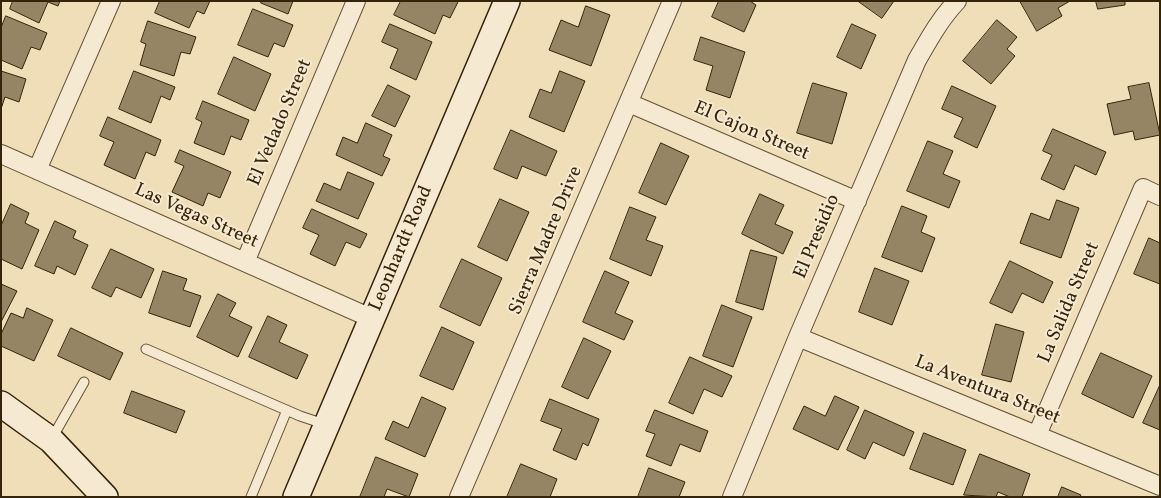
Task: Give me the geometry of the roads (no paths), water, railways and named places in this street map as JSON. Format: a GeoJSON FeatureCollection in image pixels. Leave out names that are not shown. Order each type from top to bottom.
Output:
{"type":"FeatureCollection","features":[{"type":"Feature","properties":{"kind":"street"},"geometry":{"type":"LineString","coordinates":[[37,170],[111,1]]}},
{"type":"Feature","properties":{"kind":"street","name":"El Vedado Street"},"geometry":{"type":"LineString","coordinates":[[245,262],[356,1]]}},
{"type":"Feature","properties":{"kind":"street","name":"Leonhardt Road"},"geometry":{"type":"LineString","coordinates":[[296,497],[507,1]]}},
{"type":"Feature","properties":{"kind":"street","name":"Sierra Madre Drive"},"geometry":{"type":"LineString","coordinates":[[459,497],[672,1]]}},
{"type":"Feature","properties":{"kind":"street","name":"El Presidio"},"geometry":{"type":"LineString","coordinates":[[732,497],[798,337],[917,60],[931,35],[957,1]]}},
{"type":"Feature","properties":{"kind":"street","name":"El Cajon Street"},"geometry":{"type":"LineString","coordinates":[[629,103],[857,201]]}},
{"type":"Feature","properties":{"kind":"street","name":"Las Vegas Street"},"geometry":{"type":"LineString","coordinates":[[1,154],[372,319]]}},
{"type":"Feature","properties":{"kind":"street","name":"La Salida Street"},"geometry":{"type":"LineString","coordinates":[[1037,435],[1143,188],[1160,196]]}},
{"type":"Feature","properties":{"kind":"street","name":"La Aventura Street"},"geometry":{"type":"LineString","coordinates":[[798,337],[1160,486]]}},
{"type":"Feature","properties":{"kind":"street"},"geometry":{"type":"LineString","coordinates":[[1,404],[51,440],[105,497]]}},
{"type":"Feature","properties":{"kind":"lane"},"geometry":{"type":"LineString","coordinates":[[146,349],[287,410],[327,425]]}},
{"type":"Feature","properties":{"kind":"lane"},"geometry":{"type":"LineString","coordinates":[[51,440],[84,382]]}},
{"type":"Feature","properties":{"kind":"lane"},"geometry":{"type":"LineString","coordinates":[[251,497],[287,410]]}}]}
